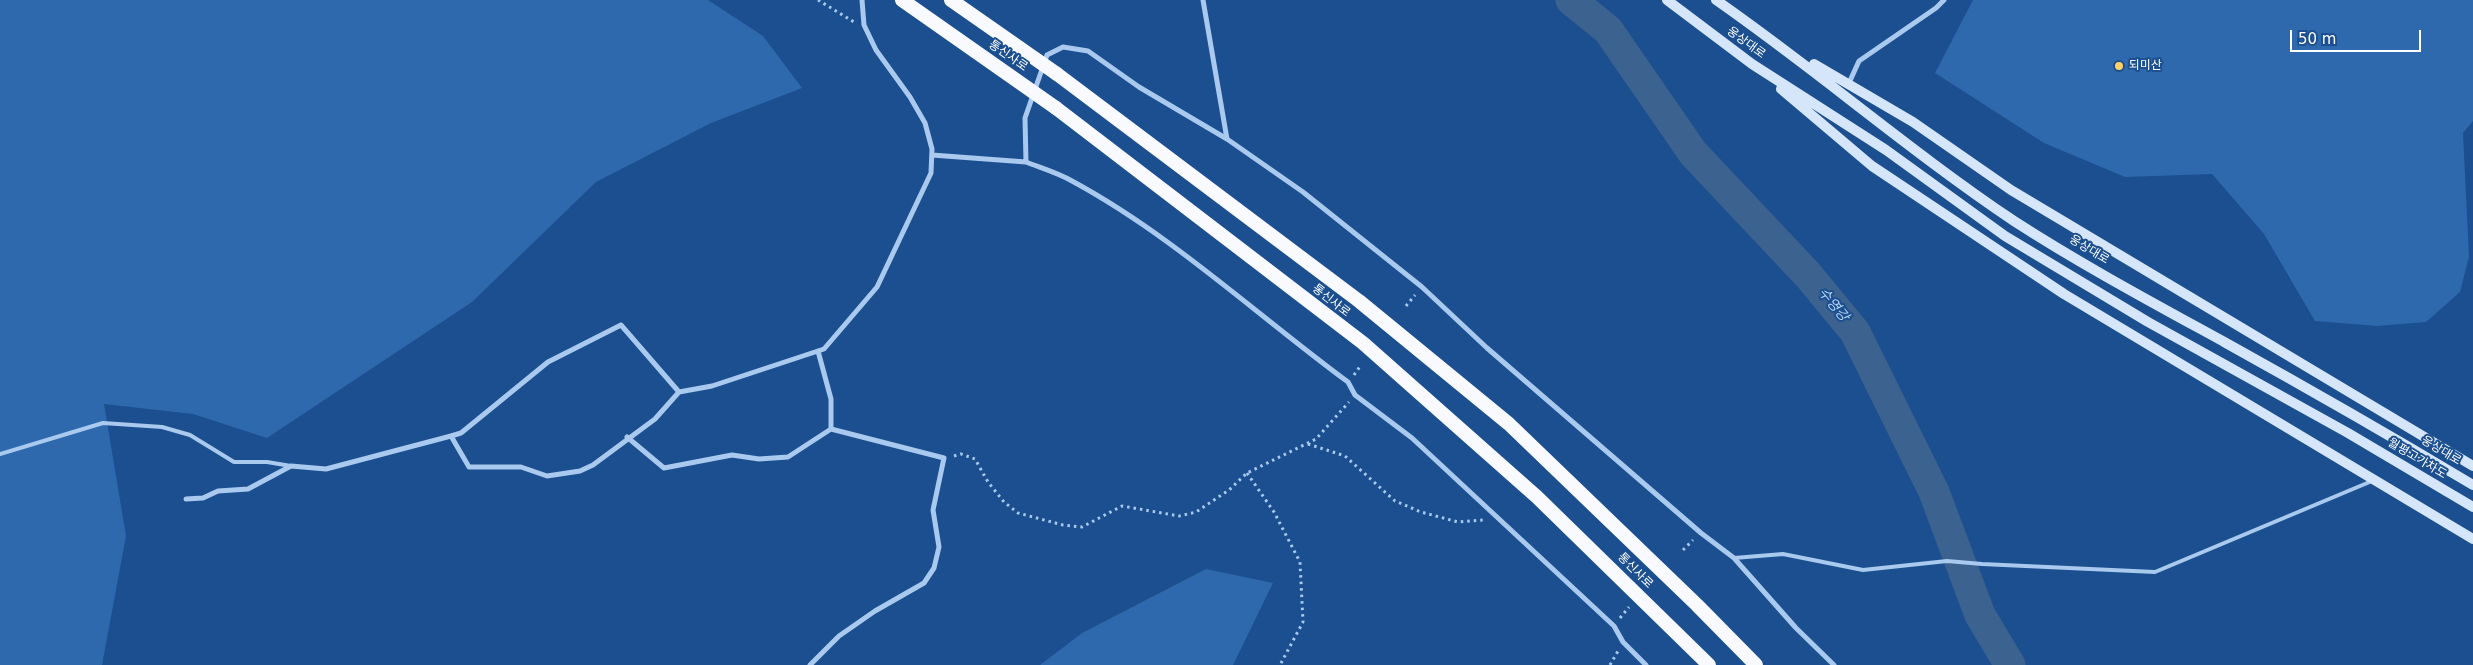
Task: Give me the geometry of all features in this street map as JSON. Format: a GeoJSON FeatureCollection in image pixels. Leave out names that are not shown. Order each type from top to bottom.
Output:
{"type":"FeatureCollection","features":[{"type":"Feature","properties":{"kind":"highway","name":"통신사로"},"geometry":{"type":"LineString","coordinates":[[902,0],[1056,108],[1363,344],[1537,497],[1709,665]]}},
{"type":"Feature","properties":{"kind":"highway","name":"통신사로"},"geometry":{"type":"LineString","coordinates":[[951,0],[1057,74],[1360,301],[1508,424],[1697,605],[1756,665]]}},
{"type":"Feature","properties":{"kind":"main road","name":"웅상대로"},"geometry":{"type":"LineString","coordinates":[[1667,0],[1752,64],[1886,150],[2005,236],[2148,322],[2348,433]]}},
{"type":"Feature","properties":{"kind":"main road","name":"웅상대로"},"geometry":{"type":"LineString","coordinates":[[1716,0],[1782,46],[2015,221],[2155,304],[2358,416],[2473,484]]}},
{"type":"Feature","properties":{"kind":"main road"},"geometry":{"type":"LineString","coordinates":[[1782,46],[1912,122],[2012,190],[2473,466]]}},
{"type":"Feature","properties":{"kind":"main road"},"geometry":{"type":"LineString","coordinates":[[1752,64],[1872,166],[2064,294],[2473,539]]}},
{"type":"Feature","properties":{"kind":"main road","name":"월평고가차도"},"geometry":{"type":"LineString","coordinates":[[2348,433],[2473,507]]}},
{"type":"Feature","properties":{"kind":"street"},"geometry":{"type":"LineString","coordinates":[[451,436],[469,467],[521,467],[547,476],[580,471],[593,465],[627,437],[655,419],[679,392],[712,386],[824,349],[877,287],[931,173],[932,155],[925,123],[910,97],[876,50],[864,25],[862,0]]}},
{"type":"Feature","properties":{"kind":"street"},"geometry":{"type":"LineString","coordinates":[[1203,0],[1227,139]]}},
{"type":"Feature","properties":{"kind":"street"},"geometry":{"type":"LineString","coordinates":[[1848,83],[1859,61],[1936,8],[1944,0]]}},
{"type":"Feature","properties":{"kind":"street"},"geometry":{"type":"LineString","coordinates":[[1026,162],[1025,118],[1048,55],[1062,47],[1088,50],[1139,86],[1227,139],[1303,192],[1422,287],[1487,348],[1701,533],[1734,558],[1796,628],[1834,665]]}},
{"type":"Feature","properties":{"kind":"street"},"geometry":{"type":"LineString","coordinates":[[932,155],[1026,162],[1070,180],[1118,207],[1190,259],[1348,382],[1355,395],[1412,438],[1491,515],[1614,626],[1623,642],[1646,665]]}},
{"type":"Feature","properties":{"kind":"street"},"geometry":{"type":"LineString","coordinates":[[186,499],[203,498],[218,491],[248,489],[291,466],[326,469],[461,433],[548,362],[621,325],[679,392]]}},
{"type":"Feature","properties":{"kind":"street"},"geometry":{"type":"LineString","coordinates":[[818,351],[832,399],[831,429]]}},
{"type":"Feature","properties":{"kind":"street"},"geometry":{"type":"LineString","coordinates":[[627,437],[664,468],[732,455],[759,459],[788,457],[831,429],[944,458],[932,510],[939,547],[934,568],[924,583],[875,611],[847,631],[810,665]]}},
{"type":"Feature","properties":{"kind":"lane"},"geometry":{"type":"LineString","coordinates":[[0,454],[103,423],[162,428],[190,435],[234,462],[267,462],[291,466]]}},
{"type":"Feature","properties":{"kind":"lane"},"geometry":{"type":"LineString","coordinates":[[1734,558],[1783,554],[1863,570],[1947,560],[1982,564],[2155,572],[2374,480]]}},
{"type":"Feature","properties":{"kind":"path"},"geometry":{"type":"LineString","coordinates":[[818,0],[848,20],[864,25]]}},
{"type":"Feature","properties":{"kind":"path"},"geometry":{"type":"LineString","coordinates":[[944,458],[961,454],[975,459],[988,482],[1004,502],[1018,513],[1063,525],[1082,526],[1122,506],[1179,516],[1196,512],[1229,490],[1246,474],[1316,439],[1355,395]]}},
{"type":"Feature","properties":{"kind":"path"},"geometry":{"type":"LineString","coordinates":[[1307,444],[1346,456],[1396,501],[1421,512],[1458,522],[1481,521],[1491,515]]}},
{"type":"Feature","properties":{"kind":"path"},"geometry":{"type":"LineString","coordinates":[[1246,474],[1274,512],[1300,562],[1303,622],[1280,665]]}},
{"type":"Feature","properties":{"kind":"shaded area"},"geometry":{"type":"Polygon","coordinates":[[[0,0],[708,0],[763,36],[802,88],[711,123],[596,182],[472,302],[267,438],[193,414],[104,404],[126,536],[102,665],[0,665],[0,0]]]}},
{"type":"Feature","properties":{"kind":"shaded area"},"geometry":{"type":"Polygon","coordinates":[[[1973,0],[2473,0],[2473,121],[2463,133],[2469,257],[2460,292],[2426,322],[2378,326],[2315,321],[2264,234],[2212,174],[2125,177],[2044,143],[1935,73],[1973,0]]]}},
{"type":"Feature","properties":{"kind":"shaded area"},"geometry":{"type":"Polygon","coordinates":[[[1206,569],[1273,583],[1233,665],[1040,665],[1082,633],[1206,569]]]}},
{"type":"Feature","properties":{"kind":"waterway","name":"수영강"},"geometry":{"type":"LineString","coordinates":[[1571,0],[1608,30],[1693,153],[1808,275],[1855,332],[1934,492],[1980,615],[2010,665]]}},
{"type":"Feature","properties":{"kind":"place","name":"되미산"},"geometry":{"type":"Point","coordinates":[2119,66]}}]}
